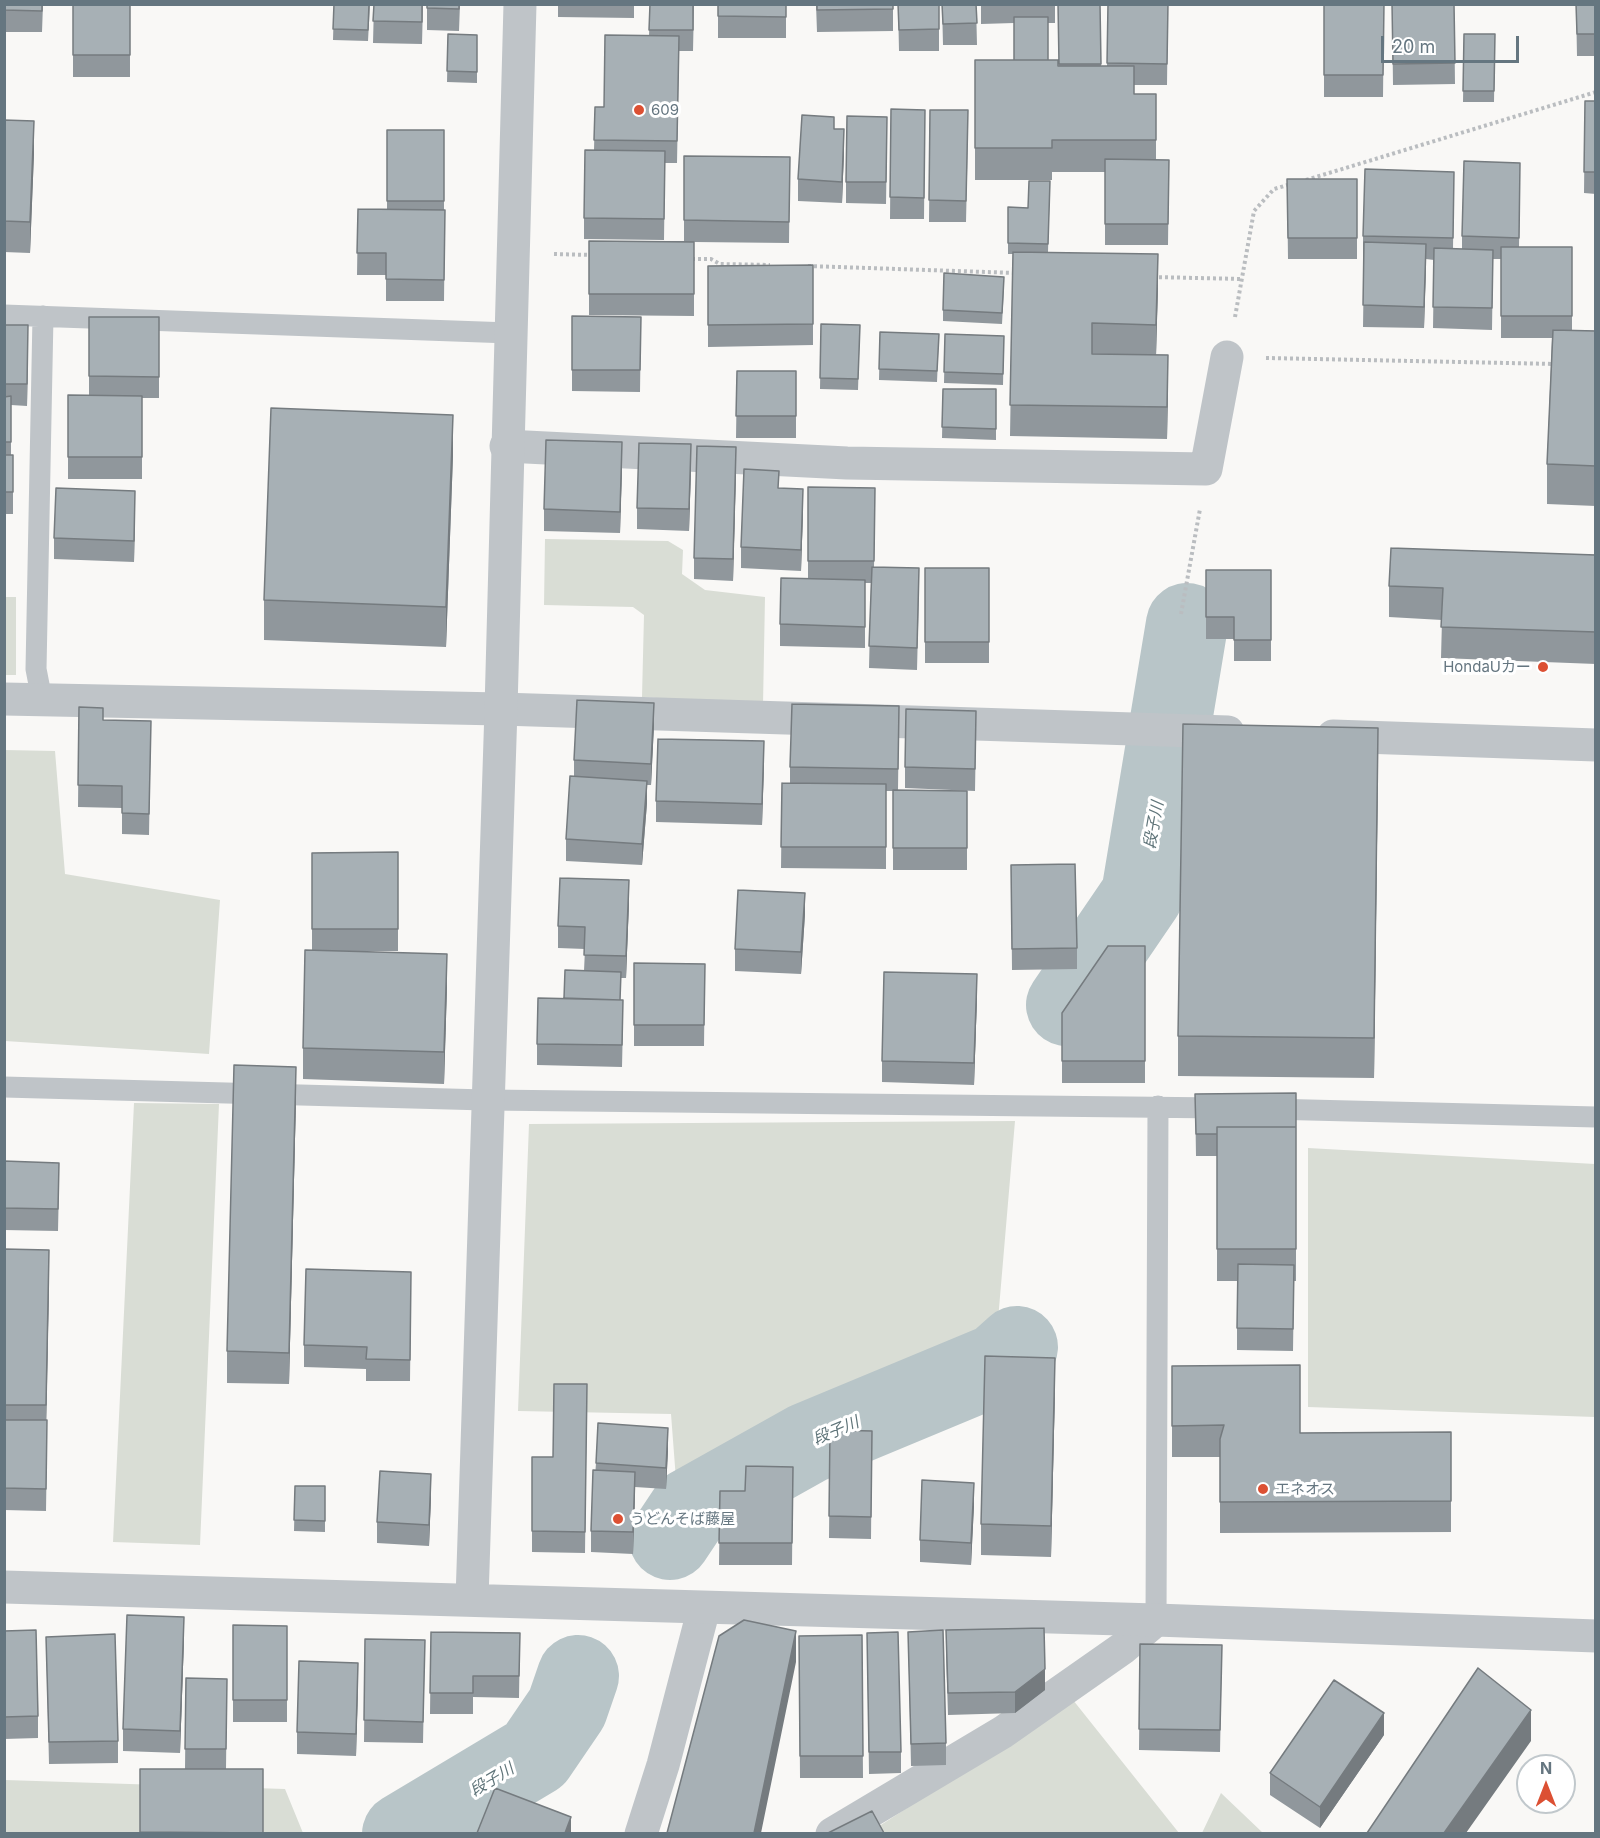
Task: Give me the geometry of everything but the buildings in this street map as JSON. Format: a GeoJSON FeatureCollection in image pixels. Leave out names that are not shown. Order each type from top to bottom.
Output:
{"type":"FeatureCollection","features":[{"type":"Feature","properties":{"kind":"street"},"geometry":{"type":"LineString","coordinates":[[472,1599],[486,1100],[501,709],[506,446],[520,4]]}},
{"type":"Feature","properties":{"kind":"street"},"geometry":{"type":"LineString","coordinates":[[506,446],[847,463],[1206,470],[1227,357]]}},
{"type":"Feature","properties":{"kind":"street"},"geometry":{"type":"LineString","coordinates":[[4,699],[501,709],[1254,733]]}},
{"type":"Feature","properties":{"kind":"street"},"geometry":{"type":"LineString","coordinates":[[1301,735],[1596,745]]}},
{"type":"Feature","properties":{"kind":"street"},"geometry":{"type":"LineString","coordinates":[[4,1587],[1156,1620],[1596,1636]]}},
{"type":"Feature","properties":{"kind":"street"},"geometry":{"type":"LineString","coordinates":[[641,1833],[663,1765],[705,1608]]}},
{"type":"Feature","properties":{"kind":"street"},"geometry":{"type":"LineString","coordinates":[[832,1833],[1003,1732],[1123,1648],[1156,1620]]}},
{"type":"Feature","properties":{"kind":"lane"},"geometry":{"type":"LineString","coordinates":[[4,315],[510,333]]}},
{"type":"Feature","properties":{"kind":"lane"},"geometry":{"type":"LineString","coordinates":[[42,699],[36,669],[43,316]]}},
{"type":"Feature","properties":{"kind":"lane"},"geometry":{"type":"LineString","coordinates":[[4,1087],[486,1100],[1158,1106],[1596,1116]]}},
{"type":"Feature","properties":{"kind":"lane"},"geometry":{"type":"LineString","coordinates":[[1156,1620],[1158,1106]]}},
{"type":"Feature","properties":{"kind":"path"},"geometry":{"type":"LineString","coordinates":[[1560,364],[1227,357],[1254,211],[1274,189],[1596,92]]}},
{"type":"Feature","properties":{"kind":"path"},"geometry":{"type":"LineString","coordinates":[[512,252],[594,255]]}},
{"type":"Feature","properties":{"kind":"path"},"geometry":{"type":"LineString","coordinates":[[687,258],[711,259],[720,264],[779,266]]}},
{"type":"Feature","properties":{"kind":"path"},"geometry":{"type":"LineString","coordinates":[[803,266],[1028,273]]}},
{"type":"Feature","properties":{"kind":"path"},"geometry":{"type":"LineString","coordinates":[[1147,276],[1242,279]]}},
{"type":"Feature","properties":{"kind":"path"},"geometry":{"type":"LineString","coordinates":[[1181,614],[1206,470]]}},
{"type":"Feature","properties":{"kind":"shaded area"},"geometry":{"type":"Polygon","coordinates":[[[545,539],[668,541],[683,550],[682,574],[705,590],[765,597],[763,705],[642,697],[644,615],[633,607],[544,605],[545,539]]]}},
{"type":"Feature","properties":{"kind":"shaded area"},"geometry":{"type":"Polygon","coordinates":[[[5,597],[16,597],[16,675],[5,675],[5,597]]]}},
{"type":"Feature","properties":{"kind":"shaded area"},"geometry":{"type":"Polygon","coordinates":[[[4,750],[55,751],[65,874],[220,900],[209,1054],[5,1041],[4,750]]]}},
{"type":"Feature","properties":{"kind":"shaded area"},"geometry":{"type":"Polygon","coordinates":[[[134,1103],[219,1104],[200,1545],[113,1542],[134,1103]]]}},
{"type":"Feature","properties":{"kind":"shaded area"},"geometry":{"type":"Polygon","coordinates":[[[1015,1121],[998,1320],[960,1404],[679,1519],[671,1414],[518,1411],[529,1124],[1015,1121]]]}},
{"type":"Feature","properties":{"kind":"shaded area"},"geometry":{"type":"Polygon","coordinates":[[[1308,1148],[1595,1164],[1595,1417],[1308,1407],[1308,1148]]]}},
{"type":"Feature","properties":{"kind":"shaded area"},"geometry":{"type":"Polygon","coordinates":[[[1073,1700],[1179,1833],[867,1834],[1073,1700]]]}},
{"type":"Feature","properties":{"kind":"shaded area"},"geometry":{"type":"Polygon","coordinates":[[[5,1780],[285,1789],[303,1833],[5,1834],[5,1780]]]}},
{"type":"Feature","properties":{"kind":"shaded area"},"geometry":{"type":"Polygon","coordinates":[[[1221,1793],[1263,1833],[1202,1833],[1221,1793]]]}},
{"type":"Feature","properties":{"kind":"waterway","name":"段子川"},"geometry":{"type":"LineString","coordinates":[[1067,1005],[1142,895],[1187,624]]}},
{"type":"Feature","properties":{"kind":"waterway","name":"段子川"},"geometry":{"type":"LineString","coordinates":[[670,1539],[690,1509],[808,1443],[998,1364],[1017,1347]]}},
{"type":"Feature","properties":{"kind":"waterway","name":"段子川"},"geometry":{"type":"LineString","coordinates":[[403,1834],[535,1755],[567,1708],[578,1676]]}},
{"type":"Feature","properties":{"kind":"place","name":"609"},"geometry":{"type":"Point","coordinates":[639,110]}},
{"type":"Feature","properties":{"kind":"place","name":"HondaUカー"},"geometry":{"type":"Point","coordinates":[1543,667]}},
{"type":"Feature","properties":{"kind":"place","name":"エネオス"},"geometry":{"type":"Point","coordinates":[1263,1489]}},
{"type":"Feature","properties":{"kind":"place","name":"うどんそば藤屋"},"geometry":{"type":"Point","coordinates":[618,1519]}}]}
